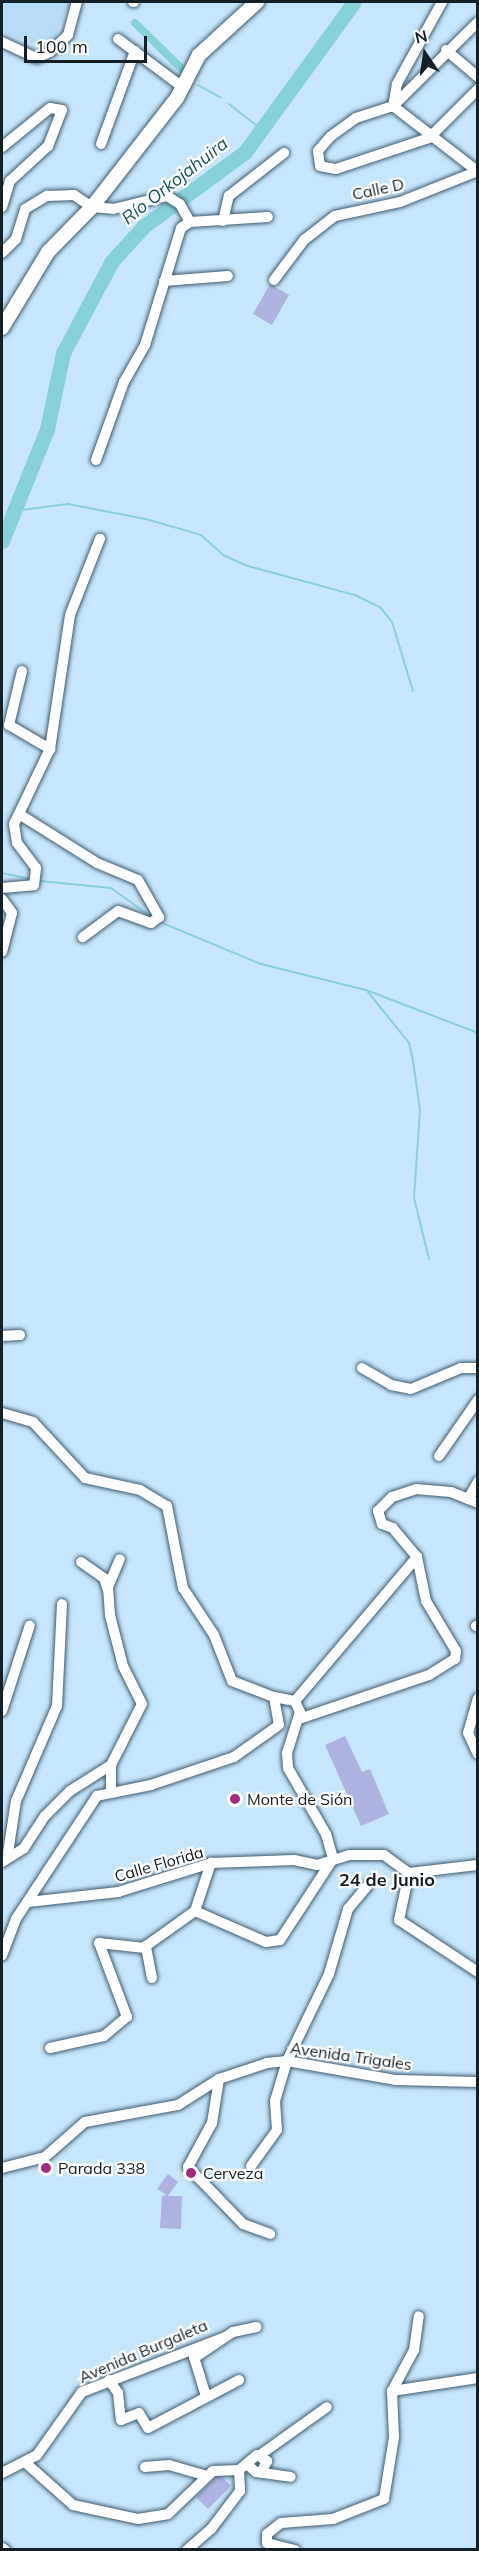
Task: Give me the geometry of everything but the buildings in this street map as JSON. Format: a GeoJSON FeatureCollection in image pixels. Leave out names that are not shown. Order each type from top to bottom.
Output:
{"type":"FeatureCollection","features":[{"type":"Feature","properties":{"kind":"main road"},"geometry":{"type":"LineString","coordinates":[[2,328],[48,252],[92,207],[184,88],[204,50],[257,2]]}},
{"type":"Feature","properties":{"kind":"street"},"geometry":{"type":"LineString","coordinates":[[2,42],[37,58],[62,44],[77,2]]}},
{"type":"Feature","properties":{"kind":"street"},"geometry":{"type":"LineString","coordinates":[[393,106],[397,84],[442,2]]}},
{"type":"Feature","properties":{"kind":"street"},"geometry":{"type":"LineString","coordinates":[[477,22],[446,50],[393,106],[356,118],[330,136],[318,151],[320,166],[330,170],[429,138],[477,89]]}},
{"type":"Feature","properties":{"kind":"street"},"geometry":{"type":"LineString","coordinates":[[118,39],[184,88]]}},
{"type":"Feature","properties":{"kind":"street"},"geometry":{"type":"LineString","coordinates":[[446,50],[477,77]]}},
{"type":"Feature","properties":{"kind":"street"},"geometry":{"type":"LineString","coordinates":[[101,144],[135,51]]}},
{"type":"Feature","properties":{"kind":"street"},"geometry":{"type":"LineString","coordinates":[[393,106],[429,138],[477,171]]}},
{"type":"Feature","properties":{"kind":"street"},"geometry":{"type":"LineString","coordinates":[[2,147],[50,108],[62,110],[48,146],[3,191],[2,207]]}},
{"type":"Feature","properties":{"kind":"street"},"geometry":{"type":"LineString","coordinates":[[223,220],[229,196],[284,153]]}},
{"type":"Feature","properties":{"kind":"street","name":"Calle D"},"geometry":{"type":"LineString","coordinates":[[274,280],[304,240],[335,216],[400,202],[477,171]]}},
{"type":"Feature","properties":{"kind":"street"},"geometry":{"type":"LineString","coordinates":[[2,253],[16,239],[25,209],[38,199],[66,194],[92,207],[127,207],[167,196],[188,218],[223,220],[268,217]]}},
{"type":"Feature","properties":{"kind":"street"},"geometry":{"type":"LineString","coordinates":[[96,460],[124,382],[145,345],[176,239],[188,218]]}},
{"type":"Feature","properties":{"kind":"street"},"geometry":{"type":"LineString","coordinates":[[164,280],[228,276]]}},
{"type":"Feature","properties":{"kind":"street"},"geometry":{"type":"LineString","coordinates":[[2,888],[34,885],[37,872],[14,836],[20,814],[50,749],[70,615],[100,539]]}},
{"type":"Feature","properties":{"kind":"street"},"geometry":{"type":"LineString","coordinates":[[22,671],[9,725],[50,749]]}},
{"type":"Feature","properties":{"kind":"street"},"geometry":{"type":"LineString","coordinates":[[20,814],[97,863],[138,880],[156,922],[118,911],[82,937]]}},
{"type":"Feature","properties":{"kind":"street"},"geometry":{"type":"LineString","coordinates":[[2,899],[12,913],[2,952]]}},
{"type":"Feature","properties":{"kind":"street"},"geometry":{"type":"LineString","coordinates":[[2,1336],[20,1335]]}},
{"type":"Feature","properties":{"kind":"street"},"geometry":{"type":"LineString","coordinates":[[362,1368],[391,1385],[411,1389],[461,1368],[477,1368]]}},
{"type":"Feature","properties":{"kind":"street"},"geometry":{"type":"LineString","coordinates":[[439,1456],[477,1400]]}},
{"type":"Feature","properties":{"kind":"street"},"geometry":{"type":"LineString","coordinates":[[2,1413],[33,1422],[85,1478],[140,1490],[167,1506],[183,1588],[214,1635],[232,1681],[274,1697],[295,1701]]}},
{"type":"Feature","properties":{"kind":"street"},"geometry":{"type":"LineString","coordinates":[[302,1718],[429,1676],[455,1659],[456,1651],[429,1608],[417,1557],[393,1528],[382,1524],[381,1506],[416,1489],[473,1501],[477,1482]]}},
{"type":"Feature","properties":{"kind":"street"},"geometry":{"type":"LineString","coordinates":[[295,1701],[417,1557]]}},
{"type":"Feature","properties":{"kind":"street"},"geometry":{"type":"LineString","coordinates":[[108,1590],[120,1559]]}},
{"type":"Feature","properties":{"kind":"street"},"geometry":{"type":"LineString","coordinates":[[81,1562],[104,1578],[120,1657],[142,1704],[111,1765],[111,1791]]}},
{"type":"Feature","properties":{"kind":"street"},"geometry":{"type":"LineString","coordinates":[[5,1858],[15,1800],[57,1706],[62,1604]]}},
{"type":"Feature","properties":{"kind":"street"},"geometry":{"type":"LineString","coordinates":[[2,1711],[30,1625]]}},
{"type":"Feature","properties":{"kind":"street"},"geometry":{"type":"LineString","coordinates":[[2,1955],[28,1902],[91,1801],[111,1791],[163,1782],[250,1750],[279,1725],[274,1697]]}},
{"type":"Feature","properties":{"kind":"street"},"geometry":{"type":"LineString","coordinates":[[477,1698],[468,1732],[477,1755]]}},
{"type":"Feature","properties":{"kind":"street"},"geometry":{"type":"LineString","coordinates":[[195,1911],[276,1942],[333,1859],[326,1834],[288,1768],[287,1753],[302,1718],[295,1701]]}},
{"type":"Feature","properties":{"kind":"street"},"geometry":{"type":"LineString","coordinates":[[5,1858],[24,1848],[45,1816],[70,1791],[111,1765]]}},
{"type":"Feature","properties":{"kind":"street","name":"Calle Florida"},"geometry":{"type":"LineString","coordinates":[[28,1902],[118,1892],[211,1863],[294,1860],[317,1865],[333,1859],[384,1855],[409,1874]]}},
{"type":"Feature","properties":{"kind":"street"},"geometry":{"type":"LineString","coordinates":[[50,2048],[104,2037],[128,2017],[99,1942],[145,1948],[195,1911],[211,1863]]}},
{"type":"Feature","properties":{"kind":"street"},"geometry":{"type":"LineString","coordinates":[[477,1864],[409,1874],[399,1920],[477,1972]]}},
{"type":"Feature","properties":{"kind":"street"},"geometry":{"type":"LineString","coordinates":[[251,2166],[277,2130],[275,2101],[287,2061],[329,1974],[348,1909],[368,1886]]}},
{"type":"Feature","properties":{"kind":"street"},"geometry":{"type":"LineString","coordinates":[[145,1948],[153,1978]]}},
{"type":"Feature","properties":{"kind":"street","name":"Avenida Trigales"},"geometry":{"type":"LineString","coordinates":[[2,2168],[32,2162],[52,2151],[79,2125],[178,2105],[219,2079],[253,2066],[287,2061],[396,2080],[477,2082]]}},
{"type":"Feature","properties":{"kind":"street"},"geometry":{"type":"LineString","coordinates":[[219,2079],[212,2122],[189,2158],[190,2172],[243,2224],[270,2234]]}},
{"type":"Feature","properties":{"kind":"street"},"geometry":{"type":"LineString","coordinates":[[295,2550],[267,2544],[267,2534],[281,2523],[333,2519],[384,2499],[394,2437],[392,2391],[414,2350],[419,2316]]}},
{"type":"Feature","properties":{"kind":"street"},"geometry":{"type":"LineString","coordinates":[[205,2393],[194,2358],[225,2337],[256,2327]]}},
{"type":"Feature","properties":{"kind":"street","name":"Avenida Burgaleta"},"geometry":{"type":"LineString","coordinates":[[27,2464],[74,2398],[109,2380],[225,2337]]}},
{"type":"Feature","properties":{"kind":"street"},"geometry":{"type":"LineString","coordinates":[[392,2391],[477,2378]]}},
{"type":"Feature","properties":{"kind":"street"},"geometry":{"type":"LineString","coordinates":[[109,2380],[118,2393],[121,2420],[139,2413],[148,2428],[205,2393],[239,2380]]}},
{"type":"Feature","properties":{"kind":"street"},"geometry":{"type":"LineString","coordinates":[[187,2550],[211,2529],[240,2490],[244,2468],[252,2457],[260,2455],[327,2407]]}},
{"type":"Feature","properties":{"kind":"street"},"geometry":{"type":"LineString","coordinates":[[260,2455],[267,2464],[262,2471]]}},
{"type":"Feature","properties":{"kind":"street"},"geometry":{"type":"LineString","coordinates":[[2,2473],[27,2464],[73,2505],[138,2519],[168,2514],[205,2475],[227,2467],[291,2477]]}},
{"type":"Feature","properties":{"kind":"street"},"geometry":{"type":"LineString","coordinates":[[145,2467],[169,2465],[205,2475]]}},
{"type":"Feature","properties":{"kind":"shaded area"},"geometry":{"type":"Polygon","coordinates":[[[2,2],[70,2],[49,49],[2,32],[2,2]]]}},
{"type":"Feature","properties":{"kind":"shaded area"},"geometry":{"type":"Polygon","coordinates":[[[270,284],[289,295],[272,325],[253,314],[270,284]]]}},
{"type":"Feature","properties":{"kind":"shaded area"},"geometry":{"type":"Polygon","coordinates":[[[345,1736],[362,1772],[370,1769],[389,1814],[361,1826],[325,1745],[345,1736]]]}},
{"type":"Feature","properties":{"kind":"shaded area"},"geometry":{"type":"Polygon","coordinates":[[[168,2174],[178,2182],[168,2196],[182,2196],[181,2229],[160,2228],[162,2196],[167,2195],[157,2189],[168,2174]]]}},
{"type":"Feature","properties":{"kind":"shaded area"},"geometry":{"type":"Polygon","coordinates":[[[219,2474],[231,2486],[208,2509],[196,2497],[219,2474]]]}},
{"type":"Feature","properties":{"kind":"waterway","name":"Río Orkojahuira"},"geometry":{"type":"LineString","coordinates":[[2,541],[47,429],[63,353],[112,261],[144,226],[245,152],[354,2]]}},
{"type":"Feature","properties":{"kind":"waterway"},"geometry":{"type":"LineString","coordinates":[[135,23],[187,74]]}},
{"type":"Feature","properties":{"kind":"waterway"},"geometry":{"type":"LineString","coordinates":[[198,85],[221,98]]}},
{"type":"Feature","properties":{"kind":"waterway"},"geometry":{"type":"LineString","coordinates":[[229,104],[260,128]]}},
{"type":"Feature","properties":{"kind":"waterway"},"geometry":{"type":"LineString","coordinates":[[14,511],[68,504],[146,519],[201,535],[223,555],[248,566],[355,595],[380,607],[392,622],[413,691]]}},
{"type":"Feature","properties":{"kind":"waterway"},"geometry":{"type":"LineString","coordinates":[[2,873],[31,879]]}},
{"type":"Feature","properties":{"kind":"waterway"},"geometry":{"type":"LineString","coordinates":[[40,881],[111,888],[153,918]]}},
{"type":"Feature","properties":{"kind":"waterway"},"geometry":{"type":"LineString","coordinates":[[160,922],[261,964],[366,990],[478,1033]]}},
{"type":"Feature","properties":{"kind":"waterway"},"geometry":{"type":"LineString","coordinates":[[368,992],[409,1043],[420,1110],[414,1198],[429,1259]]}},
{"type":"Feature","properties":{"kind":"place","name":"Monte de Sión"},"geometry":{"type":"Point","coordinates":[235,1799]}},
{"type":"Feature","properties":{"kind":"place","name":"Parada 338"},"geometry":{"type":"Point","coordinates":[46,2168]}},
{"type":"Feature","properties":{"kind":"place","name":"Cerveza"},"geometry":{"type":"Point","coordinates":[191,2173]}},
{"type":"Feature","properties":{"kind":"district","name":"24 de Junio"},"geometry":{"type":"Point","coordinates":[387,1880]}}]}
